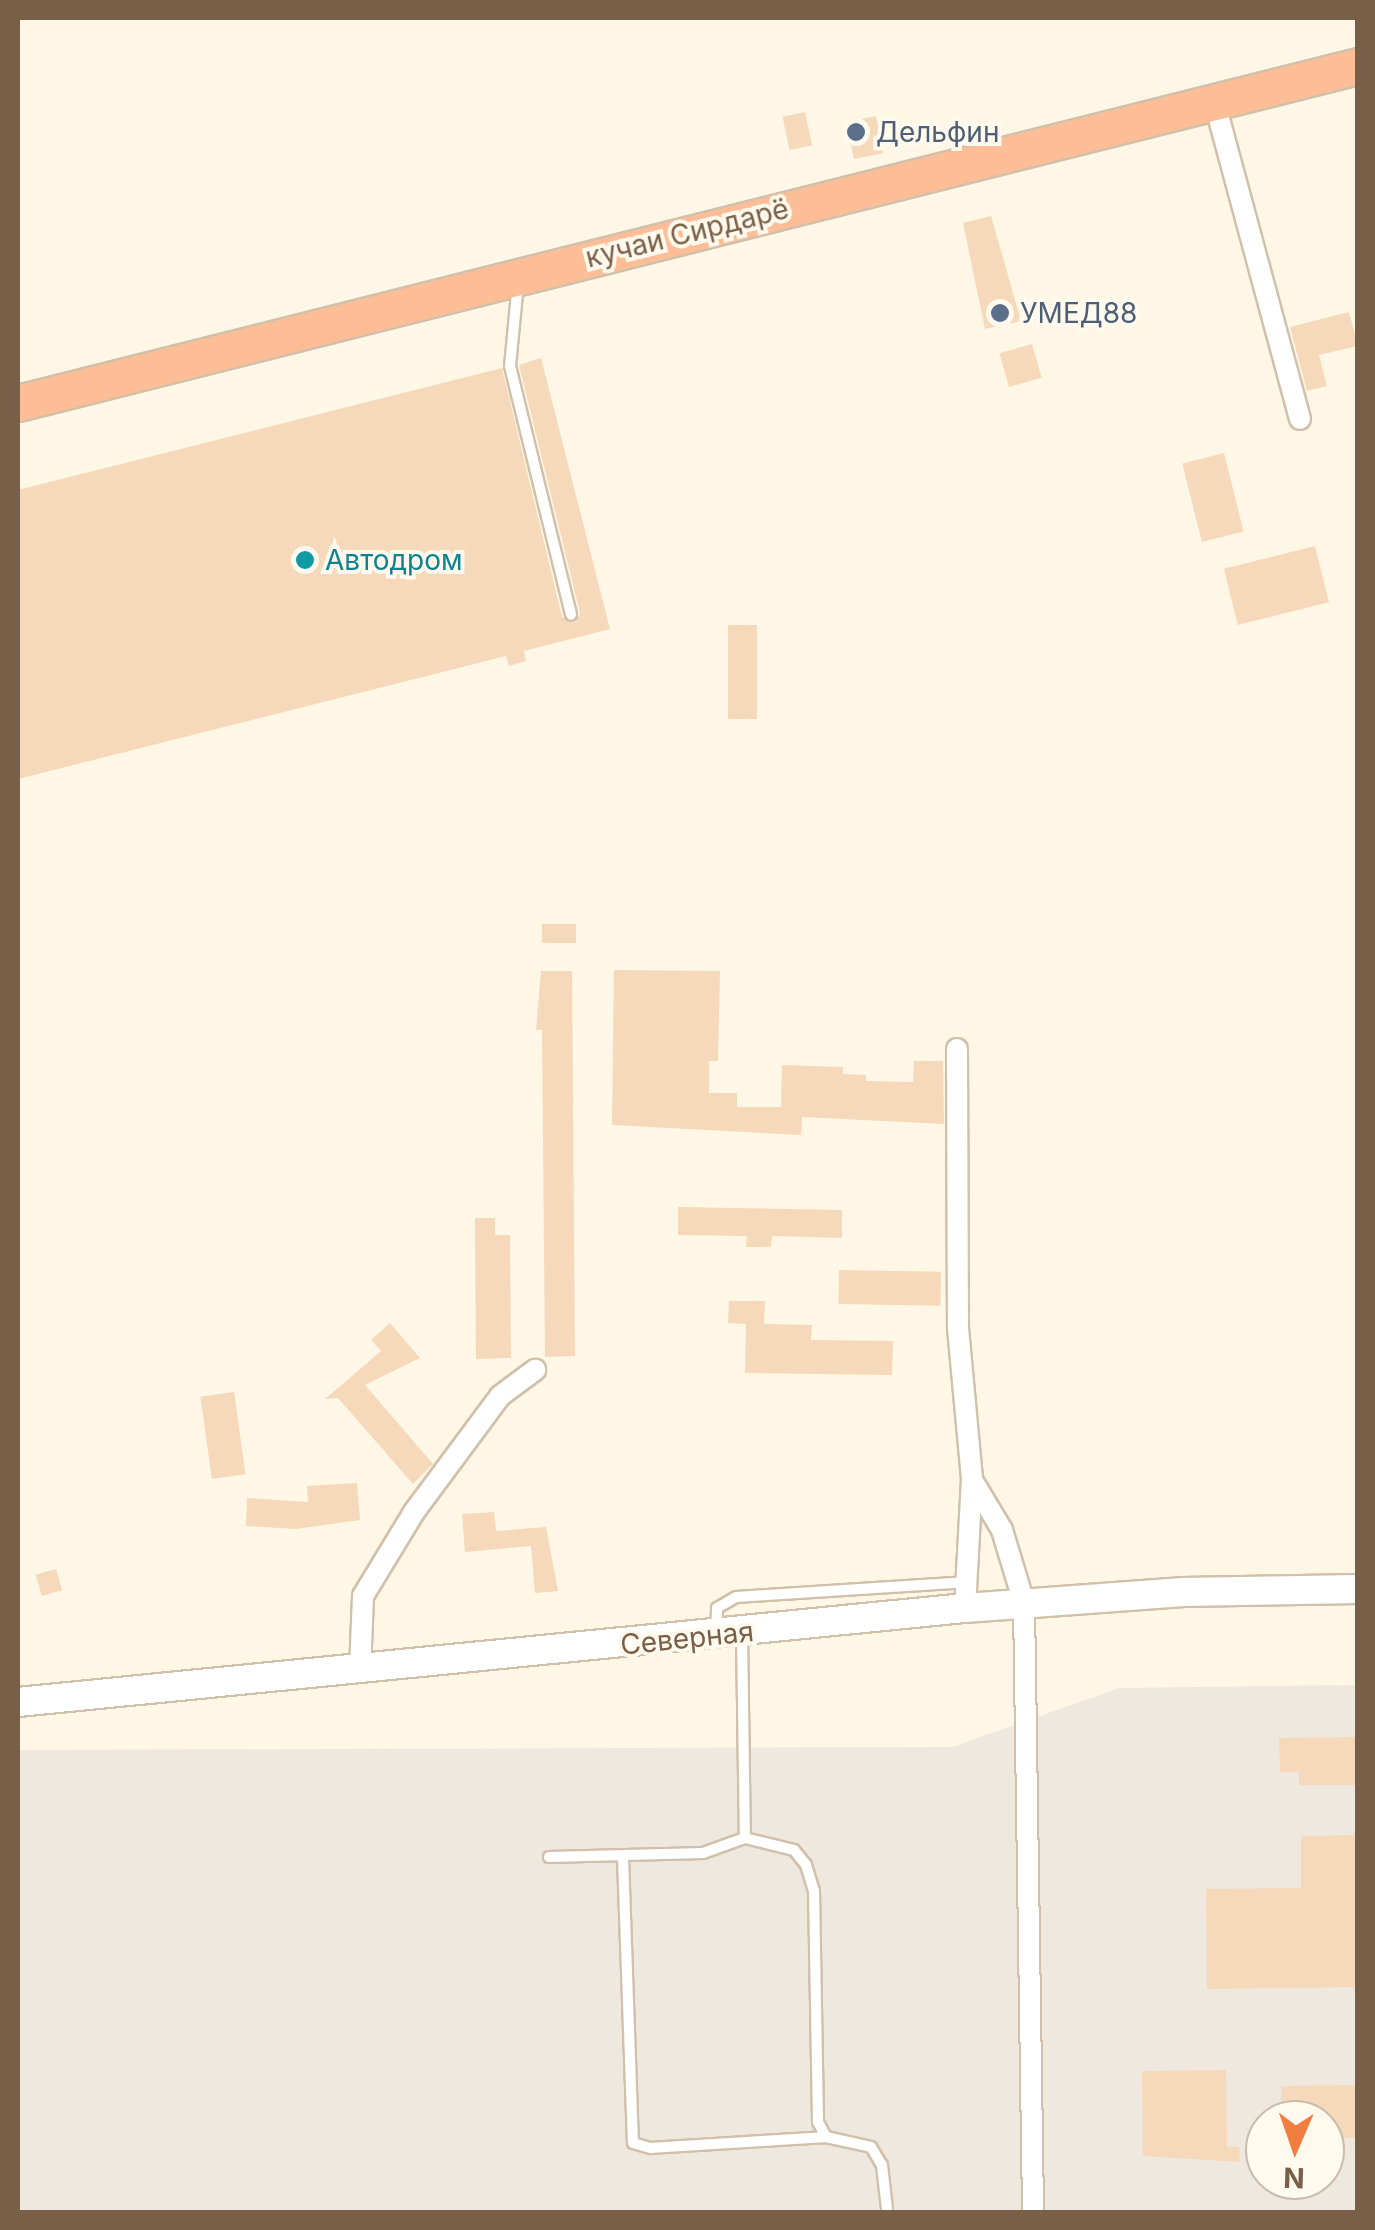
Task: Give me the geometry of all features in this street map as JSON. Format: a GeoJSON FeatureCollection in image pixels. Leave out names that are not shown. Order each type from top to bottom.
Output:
{"type":"FeatureCollection","features":[{"type":"Feature","properties":{"kind":"highway"},"geometry":{"type":"LineString","coordinates":[[1212,95],[1358,50]]}},
{"type":"Feature","properties":{"kind":"highway","name":"кучаи Сирдарё"},"geometry":{"type":"LineString","coordinates":[[18,403],[518,268],[1212,95],[1358,66]]}},
{"type":"Feature","properties":{"kind":"highway"},"geometry":{"type":"LineString","coordinates":[[18,381],[518,268]]}},
{"type":"Feature","properties":{"kind":"main road","name":"Северная"},"geometry":{"type":"LineString","coordinates":[[18,1702],[729,1634],[965,1595],[1024,1604],[1183,1592],[1358,1589]]}},
{"type":"Feature","properties":{"kind":"street"},"geometry":{"type":"LineString","coordinates":[[1212,95],[1300,419]]}},
{"type":"Feature","properties":{"kind":"street"},"geometry":{"type":"LineString","coordinates":[[957,1049],[958,1328],[972,1480],[965,1595]]}},
{"type":"Feature","properties":{"kind":"street"},"geometry":{"type":"LineString","coordinates":[[360,1670],[363,1596],[414,1512],[500,1396],[536,1370]]}},
{"type":"Feature","properties":{"kind":"street"},"geometry":{"type":"LineString","coordinates":[[972,1480],[1002,1530],[1024,1604],[1034,2212]]}},
{"type":"Feature","properties":{"kind":"lane"},"geometry":{"type":"LineString","coordinates":[[518,268],[510,366],[571,615]]}},
{"type":"Feature","properties":{"kind":"lane"},"geometry":{"type":"LineString","coordinates":[[729,1634],[745,1838]]}},
{"type":"Feature","properties":{"kind":"lane"},"geometry":{"type":"LineString","coordinates":[[549,1857],[702,1853],[745,1838],[794,1850],[814,1891],[818,2122],[826,2137]]}},
{"type":"Feature","properties":{"kind":"lane"},"geometry":{"type":"LineString","coordinates":[[623,1858],[633,2143],[651,2148],[826,2137],[872,2147],[882,2165],[887,2209]]}},
{"type":"Feature","properties":{"kind":"shaded area"},"geometry":{"type":"Polygon","coordinates":[[[1357,1685],[1357,2212],[18,2212],[18,1750],[952,1747],[1119,1688],[1357,1685]]]}},
{"type":"Feature","properties":{"kind":"building"},"geometry":{"type":"Polygon","coordinates":[[[805,112],[812,145],[790,150],[783,117],[805,112]]]}},
{"type":"Feature","properties":{"kind":"building"},"geometry":{"type":"Polygon","coordinates":[[[876,116],[883,153],[854,159],[847,122],[876,116]]]}},
{"type":"Feature","properties":{"kind":"building"},"geometry":{"type":"Polygon","coordinates":[[[991,216],[1021,321],[985,329],[963,223],[991,216]]]}},
{"type":"Feature","properties":{"kind":"building"},"geometry":{"type":"Polygon","coordinates":[[[1349,312],[1358,346],[1319,355],[1327,386],[1307,391],[1290,327],[1349,312]]]}},
{"type":"Feature","properties":{"kind":"building"},"geometry":{"type":"Polygon","coordinates":[[[1032,344],[1042,378],[1009,387],[999,353],[1032,344]]]}},
{"type":"Feature","properties":{"kind":"building","name":"Автодром"},"geometry":{"type":"Polygon","coordinates":[[[541,358],[610,629],[524,651],[526,661],[509,666],[506,656],[18,779],[18,490],[502,368],[562,617],[576,622],[580,613],[519,365],[541,358]]]}},
{"type":"Feature","properties":{"kind":"building"},"geometry":{"type":"Polygon","coordinates":[[[1224,453],[1244,532],[1202,542],[1182,463],[1224,453]]]}},
{"type":"Feature","properties":{"kind":"building"},"geometry":{"type":"Polygon","coordinates":[[[1315,546],[1329,602],[1238,625],[1224,569],[1315,546]]]}},
{"type":"Feature","properties":{"kind":"building"},"geometry":{"type":"Polygon","coordinates":[[[728,625],[757,625],[757,719],[728,719],[728,625]]]}},
{"type":"Feature","properties":{"kind":"building"},"geometry":{"type":"Polygon","coordinates":[[[542,924],[576,924],[576,943],[542,943],[542,924]]]}},
{"type":"Feature","properties":{"kind":"building"},"geometry":{"type":"Polygon","coordinates":[[[614,970],[720,971],[718,1061],[709,1061],[709,1093],[737,1093],[737,1107],[781,1107],[782,1065],[843,1067],[843,1074],[866,1075],[866,1081],[913,1082],[914,1061],[943,1061],[944,1124],[802,1117],[801,1135],[612,1125],[614,970]]]}},
{"type":"Feature","properties":{"kind":"building"},"geometry":{"type":"Polygon","coordinates":[[[541,971],[572,971],[575,1356],[545,1357],[542,1030],[536,1030],[541,971]]]}},
{"type":"Feature","properties":{"kind":"building"},"geometry":{"type":"Polygon","coordinates":[[[678,1207],[842,1210],[842,1238],[772,1236],[771,1247],[746,1247],[747,1236],[678,1235],[678,1207]]]}},
{"type":"Feature","properties":{"kind":"building"},"geometry":{"type":"Polygon","coordinates":[[[475,1218],[495,1218],[495,1235],[510,1235],[511,1358],[476,1359],[475,1218]]]}},
{"type":"Feature","properties":{"kind":"building"},"geometry":{"type":"Polygon","coordinates":[[[839,1270],[941,1272],[940,1306],[838,1304],[839,1270]]]}},
{"type":"Feature","properties":{"kind":"building"},"geometry":{"type":"Polygon","coordinates":[[[729,1301],[765,1301],[764,1324],[812,1325],[811,1340],[893,1341],[892,1375],[745,1373],[746,1324],[728,1323],[729,1301]]]}},
{"type":"Feature","properties":{"kind":"building"},"geometry":{"type":"Polygon","coordinates":[[[390,1323],[420,1358],[365,1385],[433,1464],[413,1484],[338,1398],[325,1399],[381,1351],[371,1340],[390,1323]]]}},
{"type":"Feature","properties":{"kind":"building"},"geometry":{"type":"Polygon","coordinates":[[[234,1392],[246,1474],[212,1479],[200,1397],[234,1392]]]}},
{"type":"Feature","properties":{"kind":"building"},"geometry":{"type":"Polygon","coordinates":[[[357,1483],[360,1520],[296,1529],[246,1526],[247,1498],[308,1502],[307,1486],[357,1483]]]}},
{"type":"Feature","properties":{"kind":"building"},"geometry":{"type":"Polygon","coordinates":[[[494,1512],[496,1531],[546,1527],[558,1591],[535,1593],[531,1546],[465,1552],[462,1514],[494,1512]]]}},
{"type":"Feature","properties":{"kind":"building"},"geometry":{"type":"Polygon","coordinates":[[[56,1569],[62,1590],[42,1596],[36,1575],[56,1569]]]}},
{"type":"Feature","properties":{"kind":"building"},"geometry":{"type":"Polygon","coordinates":[[[1358,1737],[1358,1785],[1299,1785],[1299,1772],[1280,1772],[1279,1738],[1358,1737]]]}},
{"type":"Feature","properties":{"kind":"building"},"geometry":{"type":"Polygon","coordinates":[[[1358,1835],[1358,1987],[1207,1989],[1206,1889],[1301,1888],[1301,1836],[1358,1835]]]}},
{"type":"Feature","properties":{"kind":"building"},"geometry":{"type":"Polygon","coordinates":[[[1226,2070],[1227,2147],[1239,2147],[1240,2162],[1143,2156],[1142,2071],[1226,2070]]]}},
{"type":"Feature","properties":{"kind":"building"},"geometry":{"type":"Polygon","coordinates":[[[1358,2085],[1358,2138],[1345,2138],[1345,2100],[1281,2100],[1281,2086],[1358,2085]]]}},
{"type":"Feature","properties":{"kind":"place","name":"Дельфин"},"geometry":{"type":"Point","coordinates":[856,132]}},
{"type":"Feature","properties":{"kind":"place","name":"УМЕД88"},"geometry":{"type":"Point","coordinates":[1000,313]}},
{"type":"Feature","properties":{"kind":"place","name":"Автодром"},"geometry":{"type":"Point","coordinates":[305,560]}}]}
